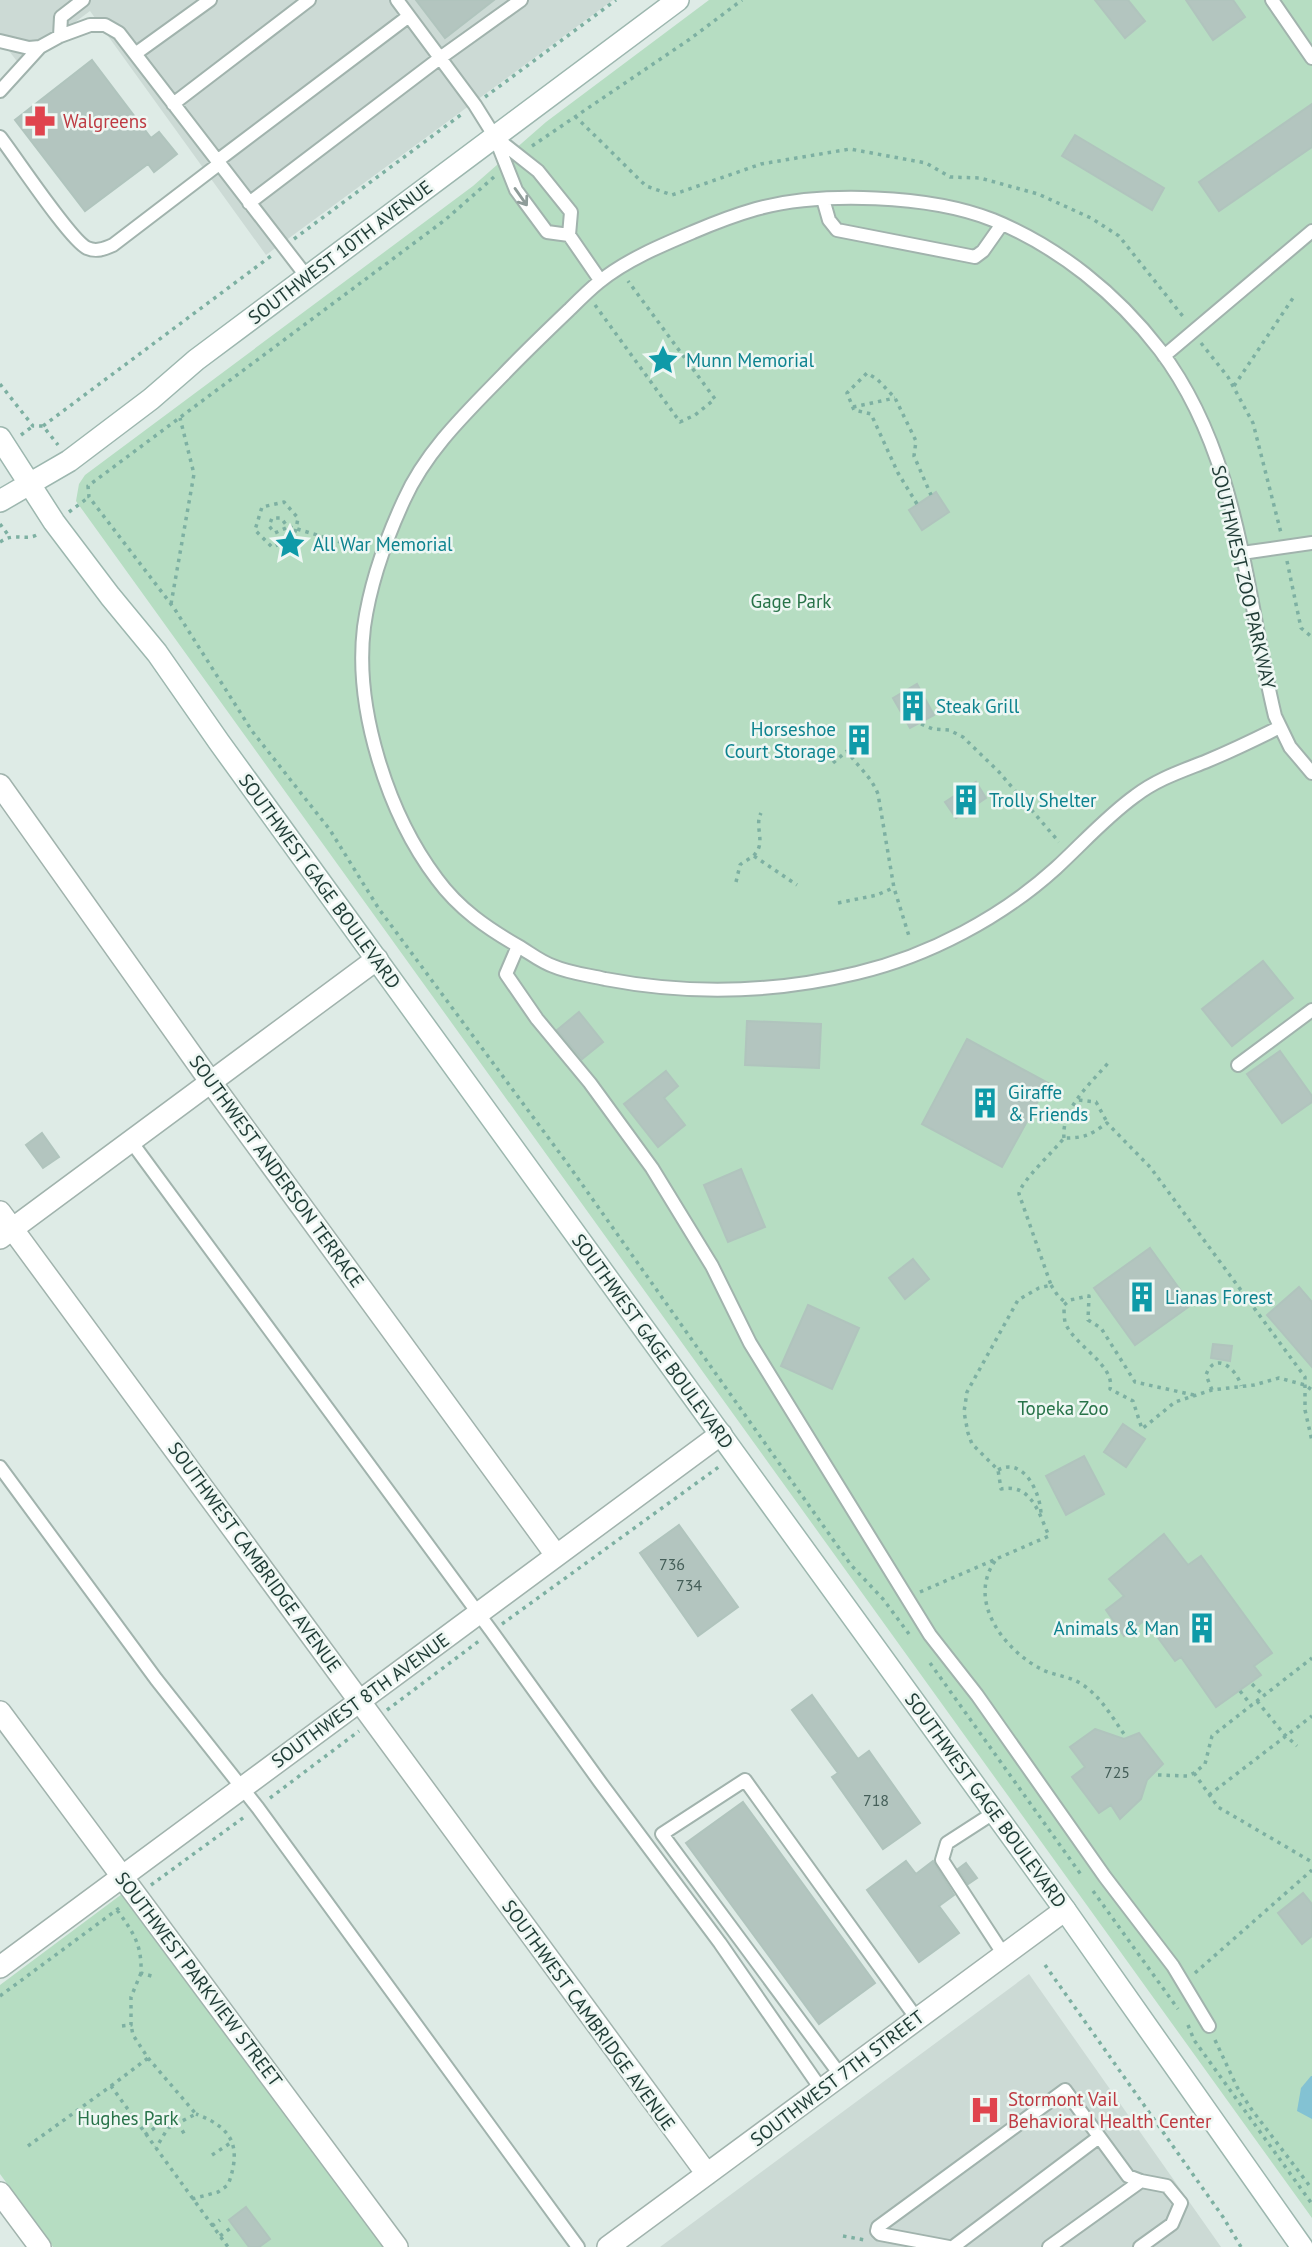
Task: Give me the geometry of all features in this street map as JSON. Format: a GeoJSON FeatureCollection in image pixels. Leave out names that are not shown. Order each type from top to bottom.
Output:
{"type":"FeatureCollection","features":[{"type":"Feature","properties":{"kind":"street","name":"SOUTHWEST 10TH AVENUE"},"geometry":{"type":"LineString","coordinates":[[0,501],[69,461],[151,399],[196,360],[678,0]]}},
{"type":"Feature","properties":{"kind":"street","name":"SOUTHWEST GAGE BOULEVARD"},"geometry":{"type":"LineString","coordinates":[[0,438],[54,522],[158,653],[995,1812],[1302,2247]]}},
{"type":"Feature","properties":{"kind":"street","name":"SOUTHWEST ANDERSON TERRACE"},"geometry":{"type":"LineString","coordinates":[[0,785],[210,1081],[556,1555]]}},
{"type":"Feature","properties":{"kind":"street"},"geometry":{"type":"LineString","coordinates":[[4,1226],[130,1140],[377,959]]}},
{"type":"Feature","properties":{"kind":"street","name":"SOUTHWEST CAMBRIDGE AVENUE"},"geometry":{"type":"LineString","coordinates":[[4,1226],[360,1700],[707,2174]]}},
{"type":"Feature","properties":{"kind":"street","name":"SOUTHWEST 8TH AVENUE"},"geometry":{"type":"LineString","coordinates":[[2,1960],[121,1876],[721,1434]]}},
{"type":"Feature","properties":{"kind":"street","name":"SOUTHWEST PARKVIEW STREET"},"geometry":{"type":"LineString","coordinates":[[0,1712],[397,2247]]}},
{"type":"Feature","properties":{"kind":"street","name":"SOUTHWEST 7TH STREET"},"geometry":{"type":"LineString","coordinates":[[608,2247],[1065,1910]]}},
{"type":"Feature","properties":{"kind":"street"},"geometry":{"type":"LineString","coordinates":[[0,2193],[40,2247]]}},
{"type":"Feature","properties":{"kind":"lane"},"geometry":{"type":"LineString","coordinates":[[60,36],[61,16],[83,0]]}},
{"type":"Feature","properties":{"kind":"lane"},"geometry":{"type":"LineString","coordinates":[[135,54],[210,0]]}},
{"type":"Feature","properties":{"kind":"lane"},"geometry":{"type":"LineString","coordinates":[[173,104],[309,0]]}},
{"type":"Feature","properties":{"kind":"lane"},"geometry":{"type":"LineString","coordinates":[[397,0],[475,105],[495,137],[516,190],[547,232],[569,235]]}},
{"type":"Feature","properties":{"kind":"lane"},"geometry":{"type":"LineString","coordinates":[[249,203],[520,0]]}},
{"type":"Feature","properties":{"kind":"lane"},"geometry":{"type":"LineString","coordinates":[[1272,0],[1312,58]]}},
{"type":"Feature","properties":{"kind":"lane"},"geometry":{"type":"LineString","coordinates":[[0,136],[68,228],[85,247],[99,251],[113,245],[409,16]]}},
{"type":"Feature","properties":{"kind":"lane"},"geometry":{"type":"LineString","coordinates":[[0,91],[40,47],[60,36],[90,25],[105,25],[119,33],[307,277]]}},
{"type":"Feature","properties":{"kind":"lane"},"geometry":{"type":"LineString","coordinates":[[0,41],[29,48],[40,47]]}},
{"type":"Feature","properties":{"kind":"lane"},"geometry":{"type":"LineString","coordinates":[[495,137],[538,171],[571,212],[569,235],[600,280]]}},
{"type":"Feature","properties":{"kind":"lane"},"geometry":{"type":"LineString","coordinates":[[823,199],[829,220],[837,230],[975,257],[983,251],[1002,224]]}},
{"type":"Feature","properties":{"kind":"lane","name":"SOUTHWEST ZOO PARKWAY"},"geometry":{"type":"LineString","coordinates":[[1280,727],[1172,774],[1138,793],[1089,835],[1054,870],[985,919],[946,941],[906,958],[822,980],[767,988],[677,989],[614,981],[552,966],[485,928],[437,879],[399,812],[383,775],[366,709],[364,629],[388,539],[407,492],[434,450],[516,362],[600,280],[663,245],[758,208],[823,199],[911,201],[962,210],[1002,224],[1037,242],[1084,274],[1127,312],[1164,355],[1191,399],[1213,446],[1228,492],[1269,691],[1280,727],[1290,747],[1312,773]]}},
{"type":"Feature","properties":{"kind":"lane"},"geometry":{"type":"LineString","coordinates":[[1164,355],[1312,231]]}},
{"type":"Feature","properties":{"kind":"lane"},"geometry":{"type":"LineString","coordinates":[[1241,553],[1312,543]]}},
{"type":"Feature","properties":{"kind":"lane"},"geometry":{"type":"LineString","coordinates":[[518,946],[506,974],[537,1019],[590,1083],[652,1168],[712,1266],[750,1343],[930,1635],[1031,1770],[1184,1984],[1209,2026]]}},
{"type":"Feature","properties":{"kind":"lane"},"geometry":{"type":"LineString","coordinates":[[1238,1065],[1312,1010]]}},
{"type":"Feature","properties":{"kind":"lane"},"geometry":{"type":"LineString","coordinates":[[130,1140],[720,1943],[821,2089]]}},
{"type":"Feature","properties":{"kind":"lane"},"geometry":{"type":"LineString","coordinates":[[0,1468],[156,1679],[258,1808],[578,2247]]}},
{"type":"Feature","properties":{"kind":"lane"},"geometry":{"type":"LineString","coordinates":[[841,2076],[662,1834],[745,1780],[917,2018]]}},
{"type":"Feature","properties":{"kind":"lane"},"geometry":{"type":"LineString","coordinates":[[995,1812],[947,1843],[942,1860],[1004,1955]]}},
{"type":"Feature","properties":{"kind":"lane"},"geometry":{"type":"LineString","coordinates":[[1099,2137],[951,2247],[880,2234],[877,2231],[878,2227],[1065,2090],[1128,2176],[1167,2186],[1181,2203],[1172,2224],[1140,2247]]}},
{"type":"Feature","properties":{"kind":"lane"},"geometry":{"type":"LineString","coordinates":[[1049,2247],[1141,2181]]}},
{"type":"Feature","properties":{"kind":"path"},"geometry":{"type":"LineString","coordinates":[[0,384],[33,426],[43,426],[616,0]]}},
{"type":"Feature","properties":{"kind":"path"},"geometry":{"type":"LineString","coordinates":[[518,156],[690,39],[742,0]]}},
{"type":"Feature","properties":{"kind":"path"},"geometry":{"type":"LineString","coordinates":[[88,486],[445,220],[506,166]]}},
{"type":"Feature","properties":{"kind":"path"},"geometry":{"type":"LineString","coordinates":[[595,305],[680,422],[710,406],[715,399],[628,281]]}},
{"type":"Feature","properties":{"kind":"path"},"geometry":{"type":"LineString","coordinates":[[1234,387],[1293,298]]}},
{"type":"Feature","properties":{"kind":"path"},"geometry":{"type":"LineString","coordinates":[[1202,345],[1234,387],[1253,423],[1301,628],[1312,636]]}},
{"type":"Feature","properties":{"kind":"path"},"geometry":{"type":"LineString","coordinates":[[917,504],[898,473],[871,414],[854,410],[847,393],[867,373],[877,379],[895,398],[916,441],[914,456],[932,495]]}},
{"type":"Feature","properties":{"kind":"path"},"geometry":{"type":"LineString","coordinates":[[853,407],[895,398]]}},
{"type":"Feature","properties":{"kind":"path"},"geometry":{"type":"LineString","coordinates":[[171,604],[194,474],[180,418]]}},
{"type":"Feature","properties":{"kind":"path"},"geometry":{"type":"LineString","coordinates":[[43,426],[88,486],[89,497],[171,604],[252,731],[330,830],[379,909],[575,1174],[851,1565],[883,1598],[915,1643]]}},
{"type":"Feature","properties":{"kind":"path"},"geometry":{"type":"LineString","coordinates":[[284,502],[298,518],[296,529],[292,540],[272,547],[256,530],[262,507],[284,502]]}},
{"type":"Feature","properties":{"kind":"path"},"geometry":{"type":"LineString","coordinates":[[286,528],[275,533],[269,526],[272,518],[281,517],[287,526],[364,549]]}},
{"type":"Feature","properties":{"kind":"path"},"geometry":{"type":"LineString","coordinates":[[0,524],[9,536]]}},
{"type":"Feature","properties":{"kind":"path"},"geometry":{"type":"LineString","coordinates":[[0,542],[9,536],[34,537]]}},
{"type":"Feature","properties":{"kind":"path"},"geometry":{"type":"LineString","coordinates":[[921,724],[933,729],[948,730],[963,737],[999,772],[1059,842]]}},
{"type":"Feature","properties":{"kind":"path"},"geometry":{"type":"LineString","coordinates":[[833,763],[847,751],[855,764],[873,781],[878,794],[894,888],[909,936]]}},
{"type":"Feature","properties":{"kind":"path"},"geometry":{"type":"LineString","coordinates":[[736,882],[740,865],[754,856],[760,844],[757,823],[761,813]]}},
{"type":"Feature","properties":{"kind":"path"},"geometry":{"type":"LineString","coordinates":[[754,856],[797,885]]}},
{"type":"Feature","properties":{"kind":"path"},"geometry":{"type":"LineString","coordinates":[[838,904],[894,888]]}},
{"type":"Feature","properties":{"kind":"path"},"geometry":{"type":"LineString","coordinates":[[1066,1303],[1051,1285],[1019,1194],[1020,1186],[1047,1160],[1064,1138],[1063,1125],[1069,1111],[1109,1062]]}},
{"type":"Feature","properties":{"kind":"path"},"geometry":{"type":"LineString","coordinates":[[1079,1100],[1096,1102],[1107,1122],[1150,1167],[1305,1377],[1305,1410],[1312,1441]]}},
{"type":"Feature","properties":{"kind":"path"},"geometry":{"type":"LineString","coordinates":[[1064,1138],[1082,1138],[1107,1122]]}},
{"type":"Feature","properties":{"kind":"path"},"geometry":{"type":"LineString","coordinates":[[915,1595],[1049,1536],[1032,1500],[1025,1493],[1012,1487],[1001,1489],[998,1470],[972,1444],[965,1423],[967,1392],[1018,1300],[1039,1288],[1051,1285]]}},
{"type":"Feature","properties":{"kind":"path"},"geometry":{"type":"LineString","coordinates":[[1066,1303],[1089,1296],[1088,1320],[1101,1328],[1135,1382],[1194,1395]]}},
{"type":"Feature","properties":{"kind":"path"},"geometry":{"type":"LineString","coordinates":[[1066,1303],[1065,1323],[1087,1351],[1107,1370],[1111,1378],[1110,1389],[1133,1401],[1142,1429],[1175,1402],[1212,1390],[1279,1378],[1305,1385],[1312,1390]]}},
{"type":"Feature","properties":{"kind":"path"},"geometry":{"type":"LineString","coordinates":[[1212,1390],[1206,1375],[1216,1363],[1233,1369],[1241,1386]]}},
{"type":"Feature","properties":{"kind":"path"},"geometry":{"type":"LineString","coordinates":[[998,1470],[1011,1466],[1024,1474],[1037,1494],[1041,1517]]}},
{"type":"Feature","properties":{"kind":"path"},"geometry":{"type":"LineString","coordinates":[[996,1559],[988,1576],[986,1596],[990,1617],[1001,1637],[1017,1653],[1041,1669],[1065,1675],[1083,1685],[1099,1699],[1124,1734]]}},
{"type":"Feature","properties":{"kind":"path"},"geometry":{"type":"LineString","coordinates":[[923,1654],[1083,1877]]}},
{"type":"Feature","properties":{"kind":"path"},"geometry":{"type":"LineString","coordinates":[[1158,1775],[1188,1776],[1205,1765],[1212,1736],[1312,1658]]}},
{"type":"Feature","properties":{"kind":"path"},"geometry":{"type":"LineString","coordinates":[[1252,1684],[1263,1696]]}},
{"type":"Feature","properties":{"kind":"path"},"geometry":{"type":"LineString","coordinates":[[1240,1691],[1251,1705]]}},
{"type":"Feature","properties":{"kind":"path"},"geometry":{"type":"LineString","coordinates":[[1258,1701],[1297,1746]]}},
{"type":"Feature","properties":{"kind":"path"},"geometry":{"type":"LineString","coordinates":[[1209,1795],[1312,1716]]}},
{"type":"Feature","properties":{"kind":"path"},"geometry":{"type":"LineString","coordinates":[[1194,1773],[1218,1807],[1312,1862]]}},
{"type":"Feature","properties":{"kind":"path"},"geometry":{"type":"LineString","coordinates":[[1184,1984],[1312,1870]]}},
{"type":"Feature","properties":{"kind":"path"},"geometry":{"type":"LineString","coordinates":[[1091,1888],[1179,2010]]}},
{"type":"Feature","properties":{"kind":"path"},"geometry":{"type":"LineString","coordinates":[[117,1910],[138,1940],[142,1957],[141,1973],[131,1997],[133,2035],[148,2058],[196,2114],[215,2122],[227,2131],[232,2142],[235,2156],[228,2185],[218,2192],[192,2199]]}},
{"type":"Feature","properties":{"kind":"path"},"geometry":{"type":"LineString","coordinates":[[1045,1965],[1223,2217],[1241,2247]]}},
{"type":"Feature","properties":{"kind":"path"},"geometry":{"type":"LineString","coordinates":[[141,1973],[155,1977]]}},
{"type":"Feature","properties":{"kind":"path"},"geometry":{"type":"LineString","coordinates":[[1187,2021],[1194,2040],[1312,2204]]}},
{"type":"Feature","properties":{"kind":"path"},"geometry":{"type":"LineString","coordinates":[[122,2026],[131,2025]]}},
{"type":"Feature","properties":{"kind":"path"},"geometry":{"type":"LineString","coordinates":[[1170,2057],[1209,2026],[1237,2087],[1312,2189]]}},
{"type":"Feature","properties":{"kind":"path"},"geometry":{"type":"LineString","coordinates":[[28,2146],[148,2058]]}},
{"type":"Feature","properties":{"kind":"path"},"geometry":{"type":"LineString","coordinates":[[111,2086],[228,2247]]}},
{"type":"Feature","properties":{"kind":"path"},"geometry":{"type":"LineString","coordinates":[[156,2149],[168,2128],[196,2114]]}},
{"type":"Feature","properties":{"kind":"path"},"geometry":{"type":"LineString","coordinates":[[178,2123],[186,2137]]}},
{"type":"Feature","properties":{"kind":"path"},"geometry":{"type":"LineString","coordinates":[[145,2135],[156,2127]]}},
{"type":"Feature","properties":{"kind":"path"},"geometry":{"type":"LineString","coordinates":[[212,2155],[232,2142]]}},
{"type":"Feature","properties":{"kind":"path"},"geometry":{"type":"LineString","coordinates":[[212,2226],[220,2220]]}},
{"type":"Feature","properties":{"kind":"path"},"geometry":{"type":"LineString","coordinates":[[220,2236],[232,2227]]}},
{"type":"Feature","properties":{"kind":"shaded area"},"geometry":{"type":"Polygon","coordinates":[[[0,0],[613,0],[266,255],[90,11],[19,64],[0,39],[0,0]]]}},
{"type":"Feature","properties":{"kind":"shaded area","name":"Stormont Vail Behavioral Health Center"},"geometry":{"type":"Polygon","coordinates":[[[1029,1974],[1221,2247],[660,2247],[1029,1974]]]}},
{"type":"Feature","properties":{"kind":"green space","name":"Gage Park"},"geometry":{"type":"Polygon","coordinates":[[[709,0],[1312,0],[1312,2218],[76,501],[79,484],[85,475],[473,186],[546,122],[709,0]]]}},
{"type":"Feature","properties":{"kind":"green space","name":"Hughes Park"},"geometry":{"type":"Polygon","coordinates":[[[122,1894],[385,2247],[53,2247],[0,2174],[0,1985],[122,1894]]]}},
{"type":"Feature","properties":{"kind":"water"},"geometry":{"type":"Polygon","coordinates":[[[1311,2076],[1312,2119],[1297,2111],[1301,2088],[1311,2076]]]}},
{"type":"Feature","properties":{"kind":"building"},"geometry":{"type":"Polygon","coordinates":[[[416,0],[494,0],[445,38],[416,0]]]}},
{"type":"Feature","properties":{"kind":"building"},"geometry":{"type":"Polygon","coordinates":[[[1095,0],[1128,0],[1145,21],[1125,38],[1095,0]]]}},
{"type":"Feature","properties":{"kind":"building"},"geometry":{"type":"Polygon","coordinates":[[[1186,0],[1233,0],[1245,17],[1213,40],[1186,0]]]}},
{"type":"Feature","properties":{"kind":"building","name":"Walgreens"},"geometry":{"type":"Polygon","coordinates":[[[92,60],[151,138],[159,132],[177,154],[154,172],[148,164],[85,211],[15,120],[92,60]]]}},
{"type":"Feature","properties":{"kind":"building"},"geometry":{"type":"Polygon","coordinates":[[[1312,104],[1312,147],[1219,211],[1199,182],[1312,104]]]}},
{"type":"Feature","properties":{"kind":"building"},"geometry":{"type":"Polygon","coordinates":[[[1075,135],[1164,188],[1152,210],[1062,156],[1075,135]]]}},
{"type":"Feature","properties":{"kind":"building"},"geometry":{"type":"Polygon","coordinates":[[[936,492],[949,512],[922,530],[909,510],[936,492]]]}},
{"type":"Feature","properties":{"kind":"building","name":"Steak Grill"},"geometry":{"type":"Polygon","coordinates":[[[917,684],[934,715],[910,728],[893,698],[917,684]]]}},
{"type":"Feature","properties":{"kind":"building","name":"Trolly Shelter"},"geometry":{"type":"Polygon","coordinates":[[[976,782],[986,798],[956,818],[945,802],[976,782]]]}},
{"type":"Feature","properties":{"kind":"building"},"geometry":{"type":"Polygon","coordinates":[[[1263,961],[1293,998],[1232,1046],[1202,1009],[1263,961]]]}},
{"type":"Feature","properties":{"kind":"building"},"geometry":{"type":"Polygon","coordinates":[[[579,1012],[603,1042],[582,1059],[557,1030],[579,1012]]]}},
{"type":"Feature","properties":{"kind":"building"},"geometry":{"type":"Polygon","coordinates":[[[747,1021],[821,1024],[819,1068],[745,1065],[747,1021]]]}},
{"type":"Feature","properties":{"kind":"building","name":"Giraffe & Friends"},"geometry":{"type":"Polygon","coordinates":[[[967,1039],[1048,1083],[1002,1167],[922,1124],[967,1039]]]}},
{"type":"Feature","properties":{"kind":"building"},"geometry":{"type":"Polygon","coordinates":[[[1280,1051],[1312,1096],[1312,1102],[1282,1123],[1247,1074],[1280,1051]]]}},
{"type":"Feature","properties":{"kind":"building"},"geometry":{"type":"Polygon","coordinates":[[[666,1071],[678,1086],[664,1098],[685,1125],[658,1147],[624,1104],[666,1071]]]}},
{"type":"Feature","properties":{"kind":"building"},"geometry":{"type":"Polygon","coordinates":[[[42,1133],[59,1157],[43,1168],[26,1145],[42,1133]]]}},
{"type":"Feature","properties":{"kind":"building"},"geometry":{"type":"Polygon","coordinates":[[[741,1169],[765,1227],[728,1242],[704,1185],[741,1169]]]}},
{"type":"Feature","properties":{"kind":"building","name":"Lianas Forest"},"geometry":{"type":"Polygon","coordinates":[[[1150,1248],[1191,1305],[1135,1345],[1094,1288],[1150,1248]]]}},
{"type":"Feature","properties":{"kind":"building"},"geometry":{"type":"Polygon","coordinates":[[[913,1259],[929,1279],[905,1299],[889,1278],[913,1259]]]}},
{"type":"Feature","properties":{"kind":"building"},"geometry":{"type":"Polygon","coordinates":[[[1299,1287],[1312,1302],[1312,1367],[1267,1315],[1299,1287]]]}},
{"type":"Feature","properties":{"kind":"building"},"geometry":{"type":"Polygon","coordinates":[[[808,1305],[859,1328],[832,1389],[781,1366],[808,1305]]]}},
{"type":"Feature","properties":{"kind":"building"},"geometry":{"type":"Polygon","coordinates":[[[1213,1344],[1232,1346],[1230,1361],[1211,1358],[1213,1344]]]}},
{"type":"Feature","properties":{"kind":"building"},"geometry":{"type":"Polygon","coordinates":[[[1123,1424],[1145,1439],[1126,1467],[1104,1452],[1123,1424]]]}},
{"type":"Feature","properties":{"kind":"building"},"geometry":{"type":"Polygon","coordinates":[[[1084,1456],[1104,1494],[1066,1515],[1046,1476],[1084,1456]]]}},
{"type":"Feature","properties":{"kind":"building"},"geometry":{"type":"Polygon","coordinates":[[[679,1525],[738,1607],[698,1636],[640,1553],[679,1525]]]}},
{"type":"Feature","properties":{"kind":"building","name":"Animals & Man"},"geometry":{"type":"Polygon","coordinates":[[[1164,1534],[1188,1565],[1201,1556],[1272,1653],[1254,1666],[1261,1675],[1216,1707],[1181,1657],[1175,1661],[1145,1620],[1124,1636],[1106,1610],[1124,1596],[1109,1579],[1164,1534]]]}},
{"type":"Feature","properties":{"kind":"building"},"geometry":{"type":"Polygon","coordinates":[[[812,1695],[858,1759],[869,1751],[920,1823],[883,1849],[832,1777],[838,1773],[792,1710],[812,1695]]]}},
{"type":"Feature","properties":{"kind":"building"},"geometry":{"type":"Polygon","coordinates":[[[1095,1729],[1124,1739],[1139,1733],[1163,1764],[1147,1780],[1141,1799],[1120,1819],[1111,1805],[1099,1813],[1072,1777],[1085,1767],[1070,1747],[1095,1729]]]}},
{"type":"Feature","properties":{"kind":"building"},"geometry":{"type":"Polygon","coordinates":[[[743,1802],[875,1983],[819,2024],[686,1843],[743,1802]]]}},
{"type":"Feature","properties":{"kind":"building"},"geometry":{"type":"Polygon","coordinates":[[[906,1861],[916,1874],[933,1861],[954,1895],[939,1906],[959,1933],[919,1962],[867,1890],[906,1861]]]}},
{"type":"Feature","properties":{"kind":"building"},"geometry":{"type":"Polygon","coordinates":[[[966,1863],[977,1878],[968,1884],[958,1869],[966,1863]]]}},
{"type":"Feature","properties":{"kind":"building"},"geometry":{"type":"Polygon","coordinates":[[[1303,1893],[1312,1904],[1312,1936],[1302,1944],[1278,1913],[1303,1893]]]}},
{"type":"Feature","properties":{"kind":"building"},"geometry":{"type":"Polygon","coordinates":[[[246,2207],[270,2239],[259,2247],[249,2247],[229,2220],[246,2207]]]}},
{"type":"Feature","properties":{"kind":"place","name":"Walgreens"},"geometry":{"type":"Point","coordinates":[40,121]}},
{"type":"Feature","properties":{"kind":"place","name":"Munn Memorial"},"geometry":{"type":"Point","coordinates":[663,360]}},
{"type":"Feature","properties":{"kind":"place","name":"All War Memorial"},"geometry":{"type":"Point","coordinates":[290,544]}},
{"type":"Feature","properties":{"kind":"place","name":"Steak Grill"},"geometry":{"type":"Point","coordinates":[913,706]}},
{"type":"Feature","properties":{"kind":"place","name":"Horseshoe Court Storage"},"geometry":{"type":"Point","coordinates":[859,740]}},
{"type":"Feature","properties":{"kind":"place","name":"Trolly Shelter"},"geometry":{"type":"Point","coordinates":[966,800]}},
{"type":"Feature","properties":{"kind":"place","name":"Giraffe & Friends"},"geometry":{"type":"Point","coordinates":[985,1103]}},
{"type":"Feature","properties":{"kind":"place","name":"Lianas Forest"},"geometry":{"type":"Point","coordinates":[1142,1297]}},
{"type":"Feature","properties":{"kind":"place","name":"Animals & Man"},"geometry":{"type":"Point","coordinates":[1202,1628]}},
{"type":"Feature","properties":{"kind":"place","name":"Stormont Vail Behavioral Health Center"},"geometry":{"type":"Point","coordinates":[985,2110]}},
{"type":"Feature","properties":{"kind":"park label","name":"Topeka Zoo"},"geometry":{"type":"Point","coordinates":[1063,1408]}}]}
